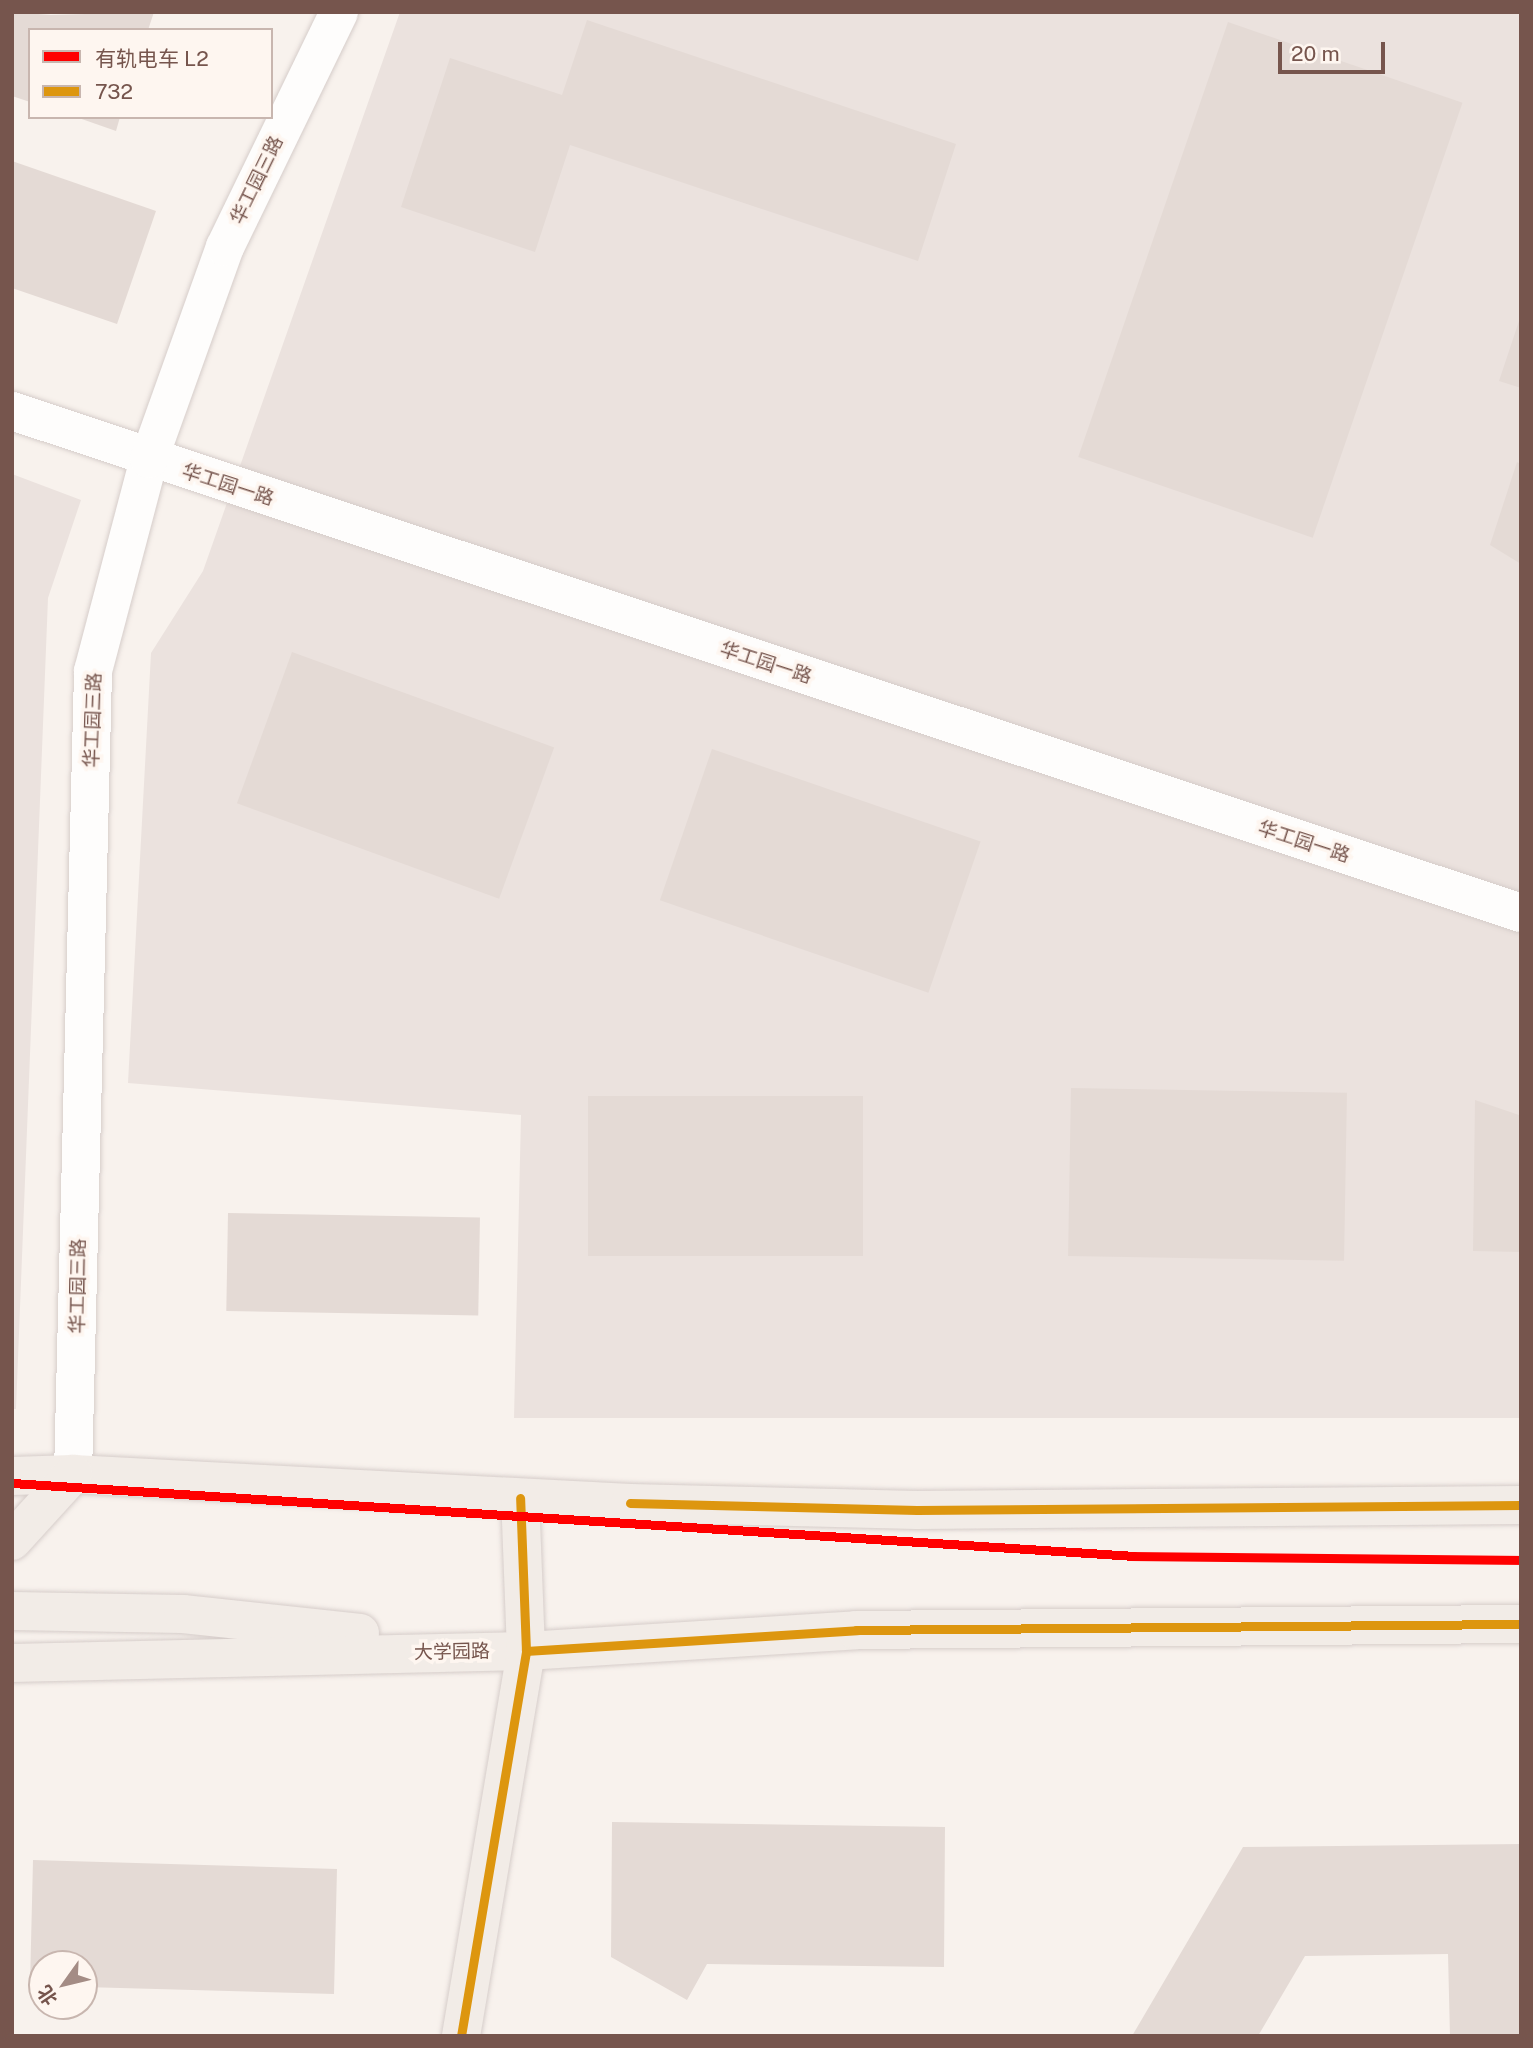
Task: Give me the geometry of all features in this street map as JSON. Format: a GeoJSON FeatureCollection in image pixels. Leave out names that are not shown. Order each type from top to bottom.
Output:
{"type":"FeatureCollection","features":[{"type":"Feature","properties":{"kind":"main road"},"geometry":{"type":"LineString","coordinates":[[12,1541],[73,1474]]}},
{"type":"Feature","properties":{"kind":"main road"},"geometry":{"type":"LineString","coordinates":[[12,1476],[73,1474],[520,1498],[917,1510],[1521,1505]]}},
{"type":"Feature","properties":{"kind":"main road"},"geometry":{"type":"LineString","coordinates":[[461,2036],[526,1651],[520,1498]]}},
{"type":"Feature","properties":{"kind":"main road"},"geometry":{"type":"LineString","coordinates":[[12,1611],[183,1614],[526,1651]]}},
{"type":"Feature","properties":{"kind":"main road","name":"大学园路"},"geometry":{"type":"LineString","coordinates":[[12,1663],[526,1651],[856,1630],[1521,1624]]}},
{"type":"Feature","properties":{"kind":"street","name":"华工园三路"},"geometry":{"type":"LineString","coordinates":[[73,1474],[93,671],[149,459],[225,247],[339,12]]}},
{"type":"Feature","properties":{"kind":"street","name":"华工园一路"},"geometry":{"type":"LineString","coordinates":[[12,411],[149,459],[1521,913]]}},
{"type":"Feature","properties":{"kind":"shaded area"},"geometry":{"type":"Polygon","coordinates":[[[400,12],[1521,12],[1521,1418],[514,1418],[521,1115],[128,1083],[151,653],[203,571],[400,12]]]}},
{"type":"Feature","properties":{"kind":"shaded area"},"geometry":{"type":"Polygon","coordinates":[[[12,474],[81,500],[48,598],[16,1409],[12,1409],[12,474]]]}},
{"type":"Feature","properties":{"kind":"building"},"geometry":{"type":"Polygon","coordinates":[[[12,12],[51,15],[154,12],[149,28],[28,28],[28,101],[12,96],[12,12]]]}},
{"type":"Feature","properties":{"kind":"building"},"geometry":{"type":"Polygon","coordinates":[[[587,20],[956,144],[918,261],[570,145],[535,252],[401,207],[450,58],[562,95],[587,20]]]}},
{"type":"Feature","properties":{"kind":"building"},"geometry":{"type":"Polygon","coordinates":[[[1228,22],[1462,103],[1313,538],[1078,457],[1228,22]]]}},
{"type":"Feature","properties":{"kind":"building"},"geometry":{"type":"Polygon","coordinates":[[[82,119],[119,119],[116,131],[82,119]]]}},
{"type":"Feature","properties":{"kind":"building"},"geometry":{"type":"Polygon","coordinates":[[[12,161],[156,211],[117,324],[12,288],[12,161]]]}},
{"type":"Feature","properties":{"kind":"building"},"geometry":{"type":"Polygon","coordinates":[[[1521,318],[1521,388],[1499,381],[1521,318]]]}},
{"type":"Feature","properties":{"kind":"building"},"geometry":{"type":"Polygon","coordinates":[[[1517,462],[1521,464],[1521,564],[1490,545],[1517,462]]]}},
{"type":"Feature","properties":{"kind":"building"},"geometry":{"type":"Polygon","coordinates":[[[292,652],[554,747],[499,899],[237,803],[292,652]]]}},
{"type":"Feature","properties":{"kind":"building"},"geometry":{"type":"Polygon","coordinates":[[[712,749],[981,841],[928,993],[660,900],[712,749]]]}},
{"type":"Feature","properties":{"kind":"building"},"geometry":{"type":"Polygon","coordinates":[[[1071,1088],[1347,1093],[1344,1261],[1068,1256],[1071,1088]]]}},
{"type":"Feature","properties":{"kind":"building"},"geometry":{"type":"Polygon","coordinates":[[[588,1096],[863,1096],[863,1256],[588,1256],[588,1096]]]}},
{"type":"Feature","properties":{"kind":"building"},"geometry":{"type":"Polygon","coordinates":[[[1475,1100],[1519,1115],[1521,1110],[1521,1252],[1473,1251],[1475,1100]]]}},
{"type":"Feature","properties":{"kind":"building"},"geometry":{"type":"Polygon","coordinates":[[[228,1213],[480,1217],[478,1315],[226,1311],[228,1213]]]}},
{"type":"Feature","properties":{"kind":"building"},"geometry":{"type":"Polygon","coordinates":[[[612,1822],[945,1827],[944,1967],[707,1964],[687,2000],[611,1957],[612,1822]]]}},
{"type":"Feature","properties":{"kind":"building"},"geometry":{"type":"Polygon","coordinates":[[[1521,1844],[1521,2036],[1450,2036],[1448,1954],[1305,1956],[1258,2036],[1132,2036],[1243,1847],[1521,1844]]]}},
{"type":"Feature","properties":{"kind":"building"},"geometry":{"type":"Polygon","coordinates":[[[33,1860],[337,1869],[334,1994],[98,1987],[98,1950],[31,1950],[33,1860]]]}},
{"type":"Feature","properties":{"kind":"tram line","name":"L2"},"geometry":{"type":"LineString","coordinates":[[12,1483],[1134,1556],[1521,1560]]}},
{"type":"Feature","properties":{"kind":"transit line","name":"732"},"geometry":{"type":"LineString","coordinates":[[461,2036],[526,1651],[520,1498]]}},
{"type":"Feature","properties":{"kind":"transit line","name":"732"},"geometry":{"type":"LineString","coordinates":[[630,1503],[917,1510],[1521,1505]]}},
{"type":"Feature","properties":{"kind":"transit line","name":"732"},"geometry":{"type":"LineString","coordinates":[[526,1651],[856,1630],[1521,1624]]}}]}
